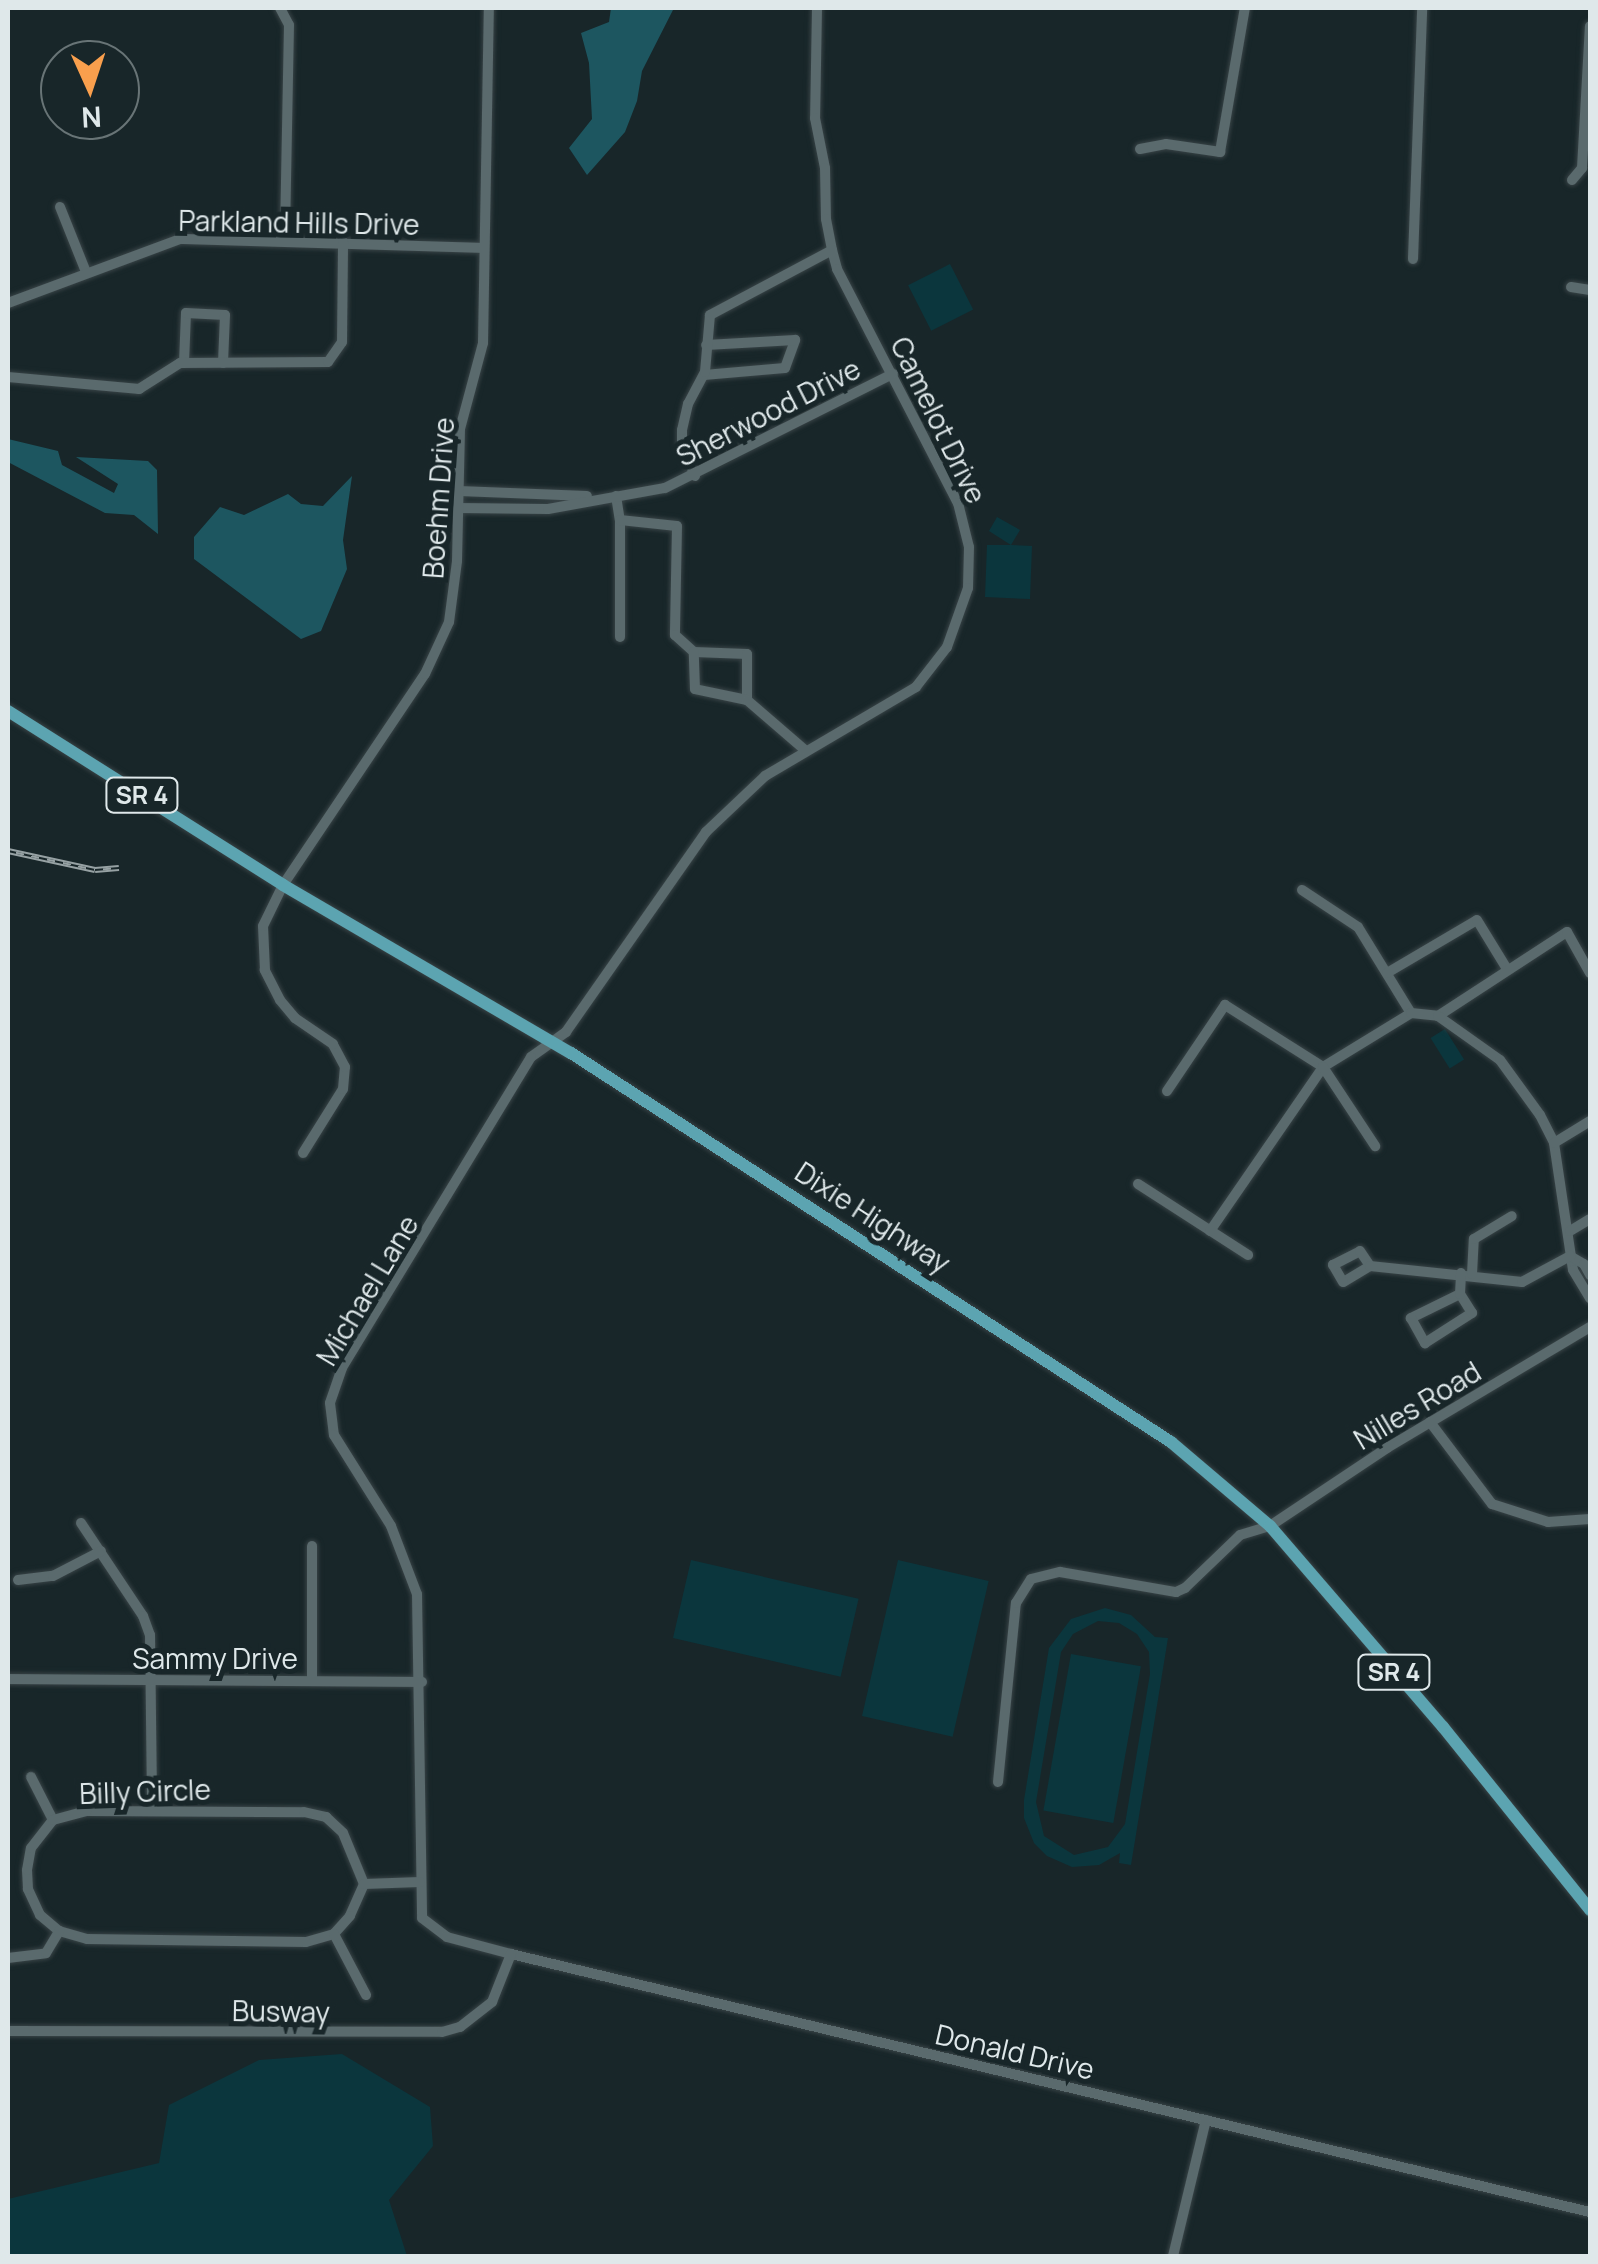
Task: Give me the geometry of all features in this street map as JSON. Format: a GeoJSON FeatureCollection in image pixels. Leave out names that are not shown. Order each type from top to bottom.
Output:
{"type":"FeatureCollection","features":[{"type":"Feature","properties":{"kind":"main road","name":"Dixie Highway"},"geometry":{"type":"LineString","coordinates":[[8,711],[283,885],[549,1042],[1182,1451],[1270,1526],[1443,1727],[1590,1910]]}},
{"type":"Feature","properties":{"kind":"street"},"geometry":{"type":"LineString","coordinates":[[280,8],[290,24],[285,242]]}},
{"type":"Feature","properties":{"kind":"street","name":"Boehm Drive"},"geometry":{"type":"LineString","coordinates":[[303,1153],[346,1078],[333,1044],[285,1008],[265,970],[263,926],[283,885],[441,645],[454,596],[460,428],[483,342],[488,8]]}},
{"type":"Feature","properties":{"kind":"street","name":"Camelot Drive"},"geometry":{"type":"LineString","coordinates":[[549,1042],[566,1032],[649,909],[720,815],[746,790],[916,687],[947,646],[966,598],[969,547],[958,504],[838,269],[832,250],[826,219],[826,168],[815,118],[817,8]]}},
{"type":"Feature","properties":{"kind":"street"},"geometry":{"type":"LineString","coordinates":[[1140,149],[1166,144],[1220,152],[1245,8]]}},
{"type":"Feature","properties":{"kind":"street"},"geometry":{"type":"LineString","coordinates":[[1413,259],[1422,8]]}},
{"type":"Feature","properties":{"kind":"street"},"geometry":{"type":"LineString","coordinates":[[1572,180],[1582,168],[1590,26]]}},
{"type":"Feature","properties":{"kind":"street"},"geometry":{"type":"LineString","coordinates":[[60,207],[86,272]]}},
{"type":"Feature","properties":{"kind":"street","name":"Parkland Hills Drive"},"geometry":{"type":"LineString","coordinates":[[8,303],[180,239],[482,248]]}},
{"type":"Feature","properties":{"kind":"street"},"geometry":{"type":"LineString","coordinates":[[8,378],[139,389],[184,363],[328,362],[342,342],[343,242]]}},
{"type":"Feature","properties":{"kind":"street"},"geometry":{"type":"LineString","coordinates":[[695,476],[682,444],[682,430],[688,404],[704,375],[706,324],[716,311],[832,250]]}},
{"type":"Feature","properties":{"kind":"street"},"geometry":{"type":"LineString","coordinates":[[1571,286],[1590,290]]}},
{"type":"Feature","properties":{"kind":"street"},"geometry":{"type":"LineString","coordinates":[[184,363],[186,313],[225,314],[223,363]]}},
{"type":"Feature","properties":{"kind":"street"},"geometry":{"type":"LineString","coordinates":[[704,375],[785,368],[795,344],[788,337],[706,344]]}},
{"type":"Feature","properties":{"kind":"street","name":"Sherwood Drive"},"geometry":{"type":"LineString","coordinates":[[458,508],[548,509],[665,488],[893,374]]}},
{"type":"Feature","properties":{"kind":"street","name":"Sherwood Drive"},"geometry":{"type":"LineString","coordinates":[[458,492],[610,497]]}},
{"type":"Feature","properties":{"kind":"street"},"geometry":{"type":"LineString","coordinates":[[610,497],[620,520],[620,637]]}},
{"type":"Feature","properties":{"kind":"street"},"geometry":{"type":"LineString","coordinates":[[620,520],[677,526],[675,635],[694,652],[747,654],[747,700]]}},
{"type":"Feature","properties":{"kind":"street"},"geometry":{"type":"LineString","coordinates":[[694,652],[695,689],[747,700],[806,751]]}},
{"type":"Feature","properties":{"kind":"street"},"geometry":{"type":"LineString","coordinates":[[1302,890],[1358,927],[1411,1013]]}},
{"type":"Feature","properties":{"kind":"street"},"geometry":{"type":"LineString","coordinates":[[1388,974],[1477,920],[1508,969]]}},
{"type":"Feature","properties":{"kind":"street"},"geometry":{"type":"LineString","coordinates":[[1438,1016],[1566,932],[1590,973]]}},
{"type":"Feature","properties":{"kind":"street"},"geometry":{"type":"LineString","coordinates":[[1167,1092],[1225,1004],[1322,1067],[1375,1146]]}},
{"type":"Feature","properties":{"kind":"street"},"geometry":{"type":"LineString","coordinates":[[1210,1231],[1322,1067],[1411,1013],[1438,1016],[1500,1060],[1523,1086],[1554,1143],[1573,1270],[1590,1298]]}},
{"type":"Feature","properties":{"kind":"street","name":"Michael Lane"},"geometry":{"type":"LineString","coordinates":[[431,1929],[422,1918],[420,1882],[421,1616],[411,1569],[391,1526],[334,1435],[330,1402],[342,1368],[531,1058],[549,1042]]}},
{"type":"Feature","properties":{"kind":"street"},"geometry":{"type":"LineString","coordinates":[[1554,1143],[1590,1122]]}},
{"type":"Feature","properties":{"kind":"street"},"geometry":{"type":"LineString","coordinates":[[1138,1184],[1248,1254]]}},
{"type":"Feature","properties":{"kind":"street"},"geometry":{"type":"LineString","coordinates":[[1460,1294],[1472,1313],[1425,1342],[1411,1318],[1460,1294],[1474,1240],[1512,1216]]}},
{"type":"Feature","properties":{"kind":"street"},"geometry":{"type":"LineString","coordinates":[[1570,1231],[1590,1219]]}},
{"type":"Feature","properties":{"kind":"street"},"geometry":{"type":"LineString","coordinates":[[1370,1266],[1467,1273],[1522,1282],[1570,1256]]}},
{"type":"Feature","properties":{"kind":"street"},"geometry":{"type":"LineString","coordinates":[[1570,1256],[1584,1264],[1590,1275]]}},
{"type":"Feature","properties":{"kind":"street","name":"Nilles Road"},"geometry":{"type":"LineString","coordinates":[[998,1782],[1016,1603],[1030,1579],[1060,1572],[1176,1592],[1240,1535],[1270,1526],[1430,1422],[1590,1327]]}},
{"type":"Feature","properties":{"kind":"street"},"geometry":{"type":"LineString","coordinates":[[1430,1422],[1492,1504],[1548,1522],[1590,1519]]}},
{"type":"Feature","properties":{"kind":"street"},"geometry":{"type":"LineString","coordinates":[[81,1524],[143,1616],[150,1635],[152,1810]]}},
{"type":"Feature","properties":{"kind":"street"},"geometry":{"type":"LineString","coordinates":[[312,1546],[312,1681]]}},
{"type":"Feature","properties":{"kind":"street"},"geometry":{"type":"LineString","coordinates":[[18,1580],[52,1576],[100,1551]]}},
{"type":"Feature","properties":{"kind":"street","name":"Sammy Drive"},"geometry":{"type":"LineString","coordinates":[[8,1679],[422,1682]]}},
{"type":"Feature","properties":{"kind":"street"},"geometry":{"type":"LineString","coordinates":[[30,1777],[54,1820]]}},
{"type":"Feature","properties":{"kind":"street","name":"Billy Circle"},"geometry":{"type":"LineString","coordinates":[[59,1931],[40,1915],[28,1889],[31,1848],[54,1820],[87,1811],[304,1812],[326,1818],[343,1833],[364,1884]]}},
{"type":"Feature","properties":{"kind":"street"},"geometry":{"type":"LineString","coordinates":[[8,1958],[46,1953],[59,1931],[86,1939],[306,1942],[334,1934],[350,1916],[364,1884],[420,1882]]}},
{"type":"Feature","properties":{"kind":"street","name":"Donald Drive"},"geometry":{"type":"LineString","coordinates":[[431,1929],[511,1954],[1590,2212]]}},
{"type":"Feature","properties":{"kind":"street"},"geometry":{"type":"LineString","coordinates":[[334,1934],[366,1995]]}},
{"type":"Feature","properties":{"kind":"street","name":"Busway"},"geometry":{"type":"LineString","coordinates":[[8,2030],[442,2032],[460,2027],[492,2002],[511,1954]]}},
{"type":"Feature","properties":{"kind":"street"},"geometry":{"type":"LineString","coordinates":[[1173,2256],[1206,2120]]}},
{"type":"Feature","properties":{"kind":"shaded area"},"geometry":{"type":"Polygon","coordinates":[[[611,8],[674,8],[642,71],[637,101],[625,132],[587,175],[569,148],[592,119],[589,63],[581,33],[609,22],[611,8]]]}},
{"type":"Feature","properties":{"kind":"shaded area"},"geometry":{"type":"Polygon","coordinates":[[[950,264],[973,309],[931,331],[908,285],[950,264]]]}},
{"type":"Feature","properties":{"kind":"shaded area"},"geometry":{"type":"Polygon","coordinates":[[[8,439],[58,451],[62,465],[114,493],[118,484],[76,457],[148,461],[157,470],[158,534],[134,515],[105,513],[8,462],[8,439]]]}},
{"type":"Feature","properties":{"kind":"shaded area"},"geometry":{"type":"Polygon","coordinates":[[[352,476],[343,540],[347,569],[321,631],[301,639],[194,559],[194,537],[220,507],[244,515],[288,494],[301,504],[323,506],[352,476]]]}},
{"type":"Feature","properties":{"kind":"shaded area"},"geometry":{"type":"Polygon","coordinates":[[[997,517],[1020,530],[1011,545],[989,531],[997,517]]]}},
{"type":"Feature","properties":{"kind":"shaded area"},"geometry":{"type":"Polygon","coordinates":[[[987,545],[1032,546],[1030,599],[985,597],[987,545]]]}},
{"type":"Feature","properties":{"kind":"shaded area"},"geometry":{"type":"Polygon","coordinates":[[[1445,1029],[1464,1060],[1450,1069],[1431,1038],[1445,1029]]]}},
{"type":"Feature","properties":{"kind":"shaded area"},"geometry":{"type":"Polygon","coordinates":[[[691,1560],[859,1599],[841,1677],[673,1638],[691,1560]]]}},
{"type":"Feature","properties":{"kind":"shaded area"},"geometry":{"type":"Polygon","coordinates":[[[898,1560],[989,1581],[953,1737],[862,1716],[898,1560]]]}},
{"type":"Feature","properties":{"kind":"shaded area"},"geometry":{"type":"Polygon","coordinates":[[[1105,1608],[1131,1615],[1155,1637],[1168,1638],[1131,1865],[1119,1863],[1120,1853],[1099,1865],[1072,1867],[1047,1856],[1034,1843],[1024,1818],[1049,1648],[1071,1619],[1105,1608]],[[1098,1621],[1073,1634],[1061,1652],[1036,1802],[1044,1836],[1074,1855],[1108,1847],[1125,1824],[1150,1674],[1149,1652],[1137,1634],[1119,1623],[1098,1621]]]}},
{"type":"Feature","properties":{"kind":"shaded area"},"geometry":{"type":"Polygon","coordinates":[[[1071,1654],[1141,1666],[1113,1823],[1043,1811],[1071,1654]]]}},
{"type":"Feature","properties":{"kind":"shaded area"},"geometry":{"type":"Polygon","coordinates":[[[342,2054],[430,2107],[433,2146],[389,2200],[407,2256],[8,2256],[8,2199],[159,2163],[169,2105],[259,2060],[342,2054]]]}},
{"type":"Feature","properties":{"kind":"railway"},"geometry":{"type":"LineString","coordinates":[[8,851],[95,870],[119,868]]}}]}
